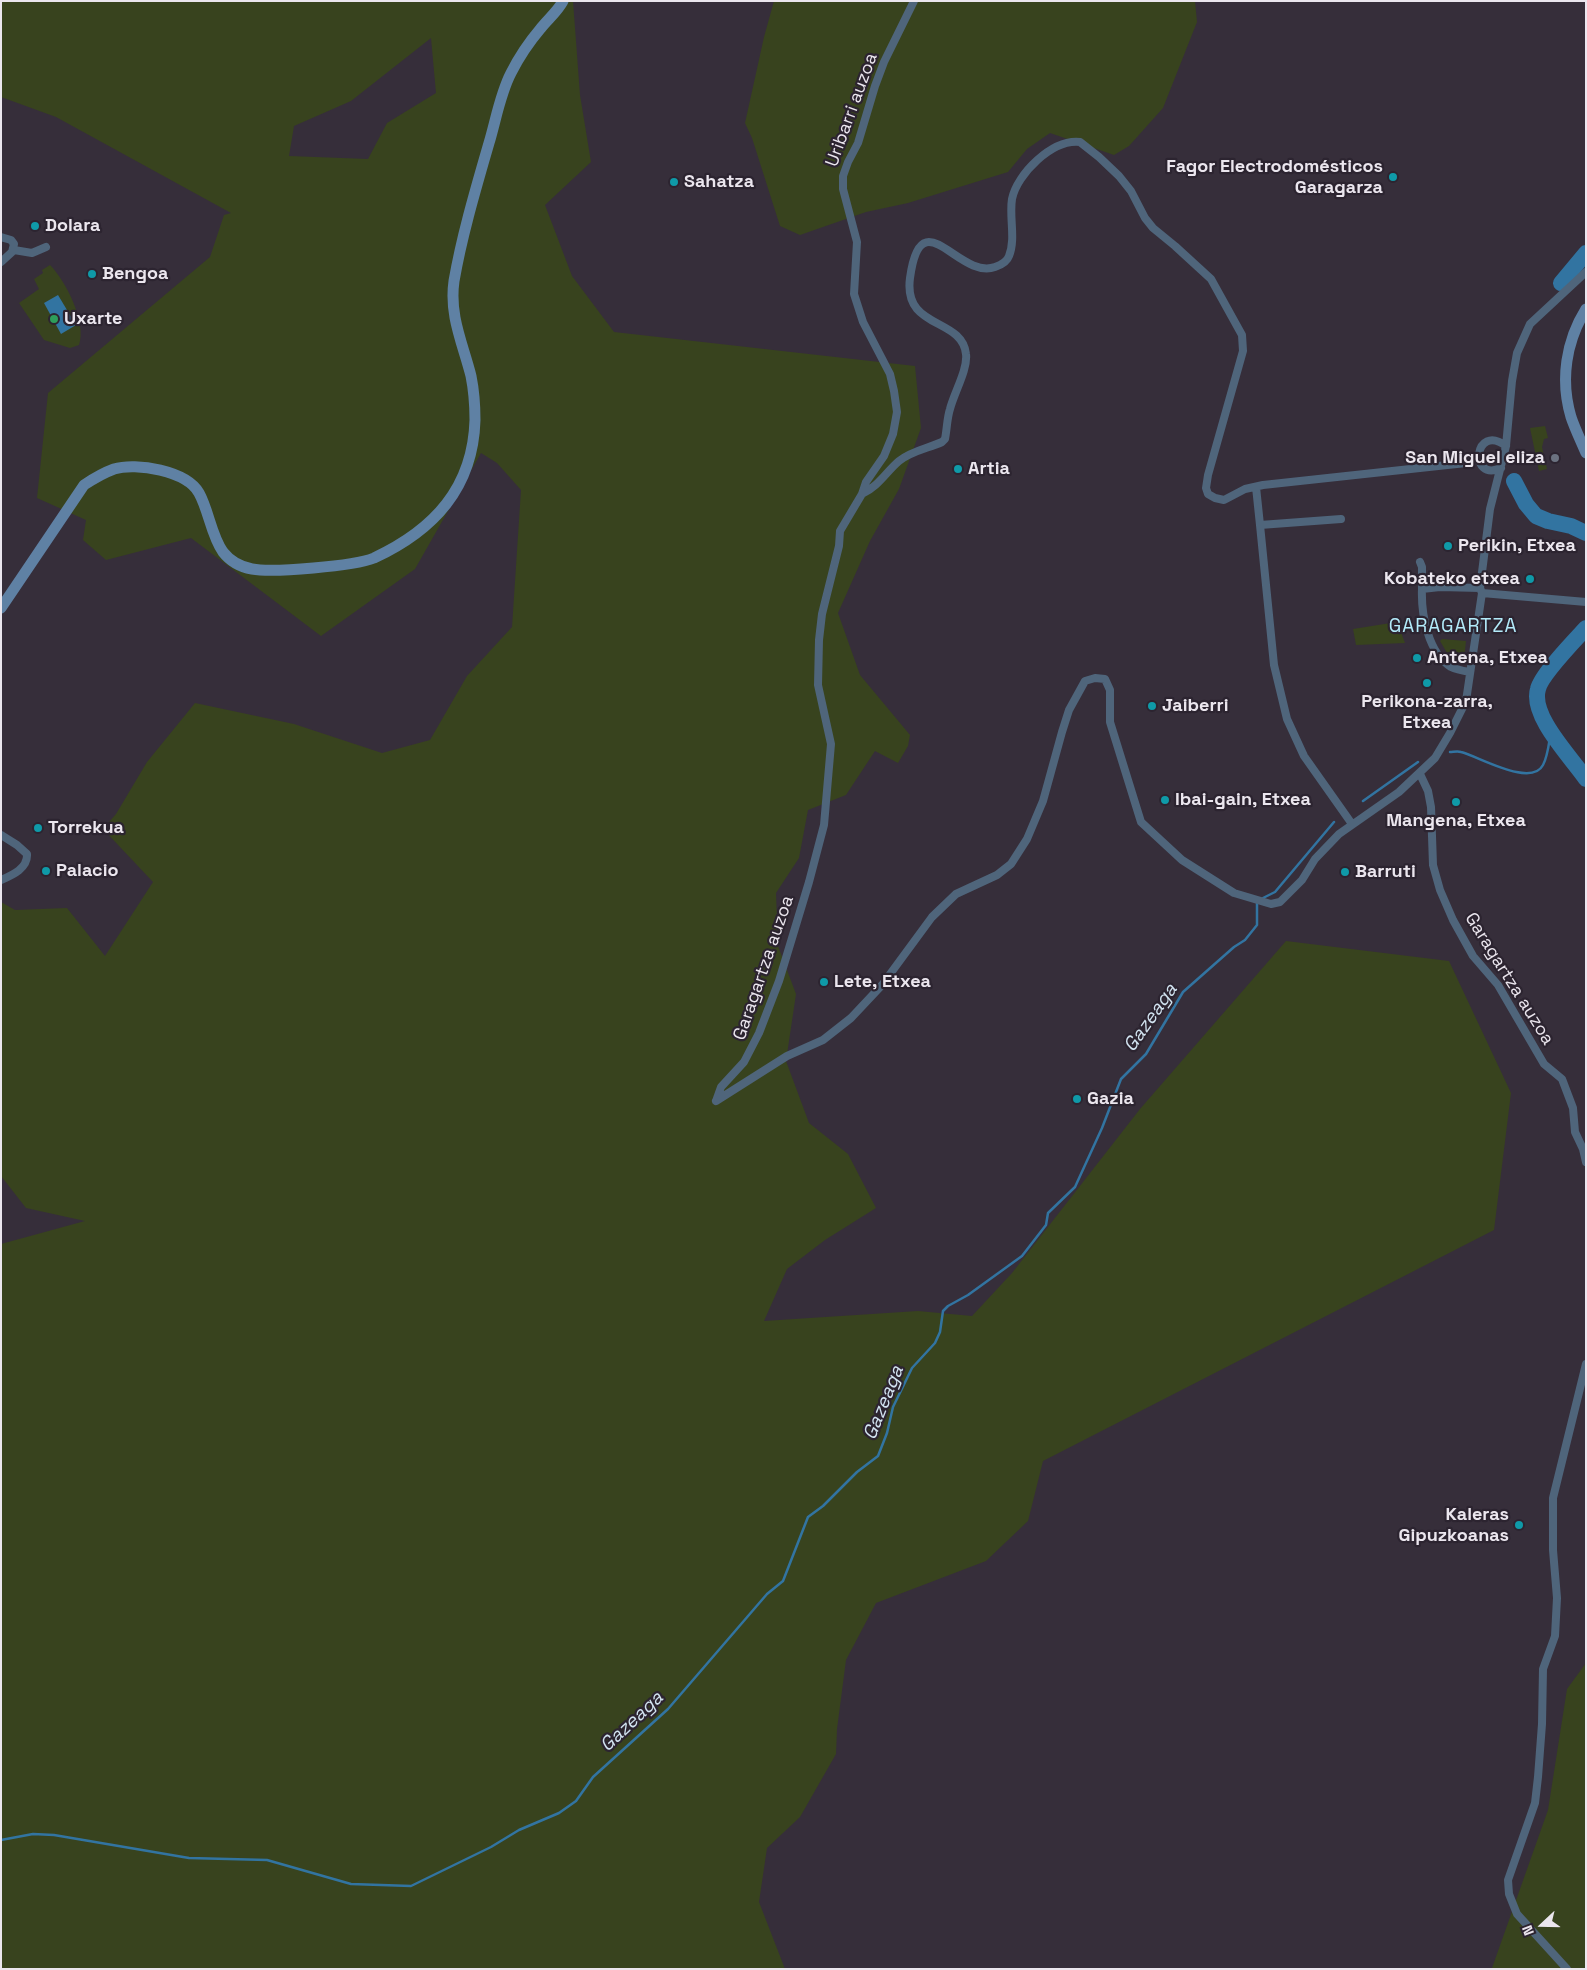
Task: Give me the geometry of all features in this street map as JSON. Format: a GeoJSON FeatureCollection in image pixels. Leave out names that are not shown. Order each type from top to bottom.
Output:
{"type":"FeatureCollection","features":[{"type":"Feature","properties":{"kind":"street"},"geometry":{"type":"LineString","coordinates":[[1,608],[84,486],[98,476],[116,468],[133,467],[160,471],[178,475],[192,483],[199,492],[223,552],[237,564],[253,570],[322,567],[371,559],[417,534],[435,518],[462,481],[472,451],[475,404],[471,377],[455,324],[452,304],[454,282],[482,166],[510,74],[532,40],[563,1]]}},
{"type":"Feature","properties":{"kind":"street","name":"Uribarri auzoa"},"geometry":{"type":"LineString","coordinates":[[839,540],[840,531],[862,494],[866,482],[884,456],[893,434],[896,412],[890,374],[858,311],[854,294],[857,242],[843,189],[843,176],[858,143],[884,62],[914,1]]}},
{"type":"Feature","properties":{"kind":"street"},"geometry":{"type":"LineString","coordinates":[[862,494],[871,490],[907,455],[942,442],[945,439],[950,410],[965,364],[965,348],[958,337],[928,318],[912,303],[909,288],[910,277],[915,254],[919,247],[924,243],[935,242],[971,266],[982,269],[992,268],[1001,264],[1010,255],[1012,200],[1022,176],[1045,154],[1066,143],[1080,142],[1111,167],[1130,191],[1147,222],[1211,279],[1242,334],[1243,352],[1206,488],[1208,494],[1224,500],[1245,489],[1256,487],[1319,478],[1466,463],[1479,459]]}},
{"type":"Feature","properties":{"kind":"street"},"geometry":{"type":"LineString","coordinates":[[1,238],[11,240],[14,244],[14,250],[1,262]]}},
{"type":"Feature","properties":{"kind":"street"},"geometry":{"type":"LineString","coordinates":[[14,250],[32,253],[46,247]]}},
{"type":"Feature","properties":{"kind":"street"},"geometry":{"type":"LineString","coordinates":[[1506,446],[1499,441],[1484,442],[1480,447],[1479,459],[1482,467],[1495,471],[1501,468],[1506,446],[1512,381],[1517,353],[1530,324],[1586,272]]}},
{"type":"Feature","properties":{"kind":"street"},"geometry":{"type":"LineString","coordinates":[[1586,309],[1578,322],[1571,340],[1565,374],[1566,393],[1571,417],[1586,453]]}},
{"type":"Feature","properties":{"kind":"street","name":"Garagartza auzoa"},"geometry":{"type":"LineString","coordinates":[[839,540],[822,614],[819,640],[818,686],[831,744],[824,825],[779,981],[759,1033],[744,1062],[722,1087],[716,1102],[787,1056],[824,1040],[844,1024],[882,984],[932,917],[956,894],[997,875],[1011,864],[1027,839],[1043,801],[1069,710],[1085,681],[1096,678],[1105,679],[1110,690],[1110,722],[1141,822],[1182,860],[1234,893],[1270,904],[1280,902],[1302,880],[1315,860],[1339,834],[1399,792],[1420,774],[1435,758],[1450,733],[1466,701],[1490,509],[1501,468]]}},
{"type":"Feature","properties":{"kind":"street"},"geometry":{"type":"LineString","coordinates":[[1256,487],[1274,665],[1287,720],[1304,756],[1352,824]]}},
{"type":"Feature","properties":{"kind":"street"},"geometry":{"type":"LineString","coordinates":[[1260,525],[1341,519]]}},
{"type":"Feature","properties":{"kind":"street"},"geometry":{"type":"LineString","coordinates":[[1420,562],[1422,566],[1424,617],[1429,634],[1443,660],[1452,668],[1470,672]]}},
{"type":"Feature","properties":{"kind":"street"},"geometry":{"type":"LineString","coordinates":[[1422,589],[1440,587],[1586,602]]}},
{"type":"Feature","properties":{"kind":"street","name":"Garagartza auzoa"},"geometry":{"type":"LineString","coordinates":[[1420,774],[1428,791],[1431,807],[1434,864],[1440,890],[1453,920],[1473,956],[1498,985],[1544,1064],[1562,1079],[1573,1108],[1575,1132],[1583,1149],[1586,1162]]}},
{"type":"Feature","properties":{"kind":"street"},"geometry":{"type":"LineString","coordinates":[[1,835],[17,844],[27,854],[26,864],[1,880]]}},
{"type":"Feature","properties":{"kind":"street"},"geometry":{"type":"LineString","coordinates":[[1566,1969],[1517,1914],[1509,1894],[1508,1880],[1535,1803],[1541,1733],[1543,1669],[1555,1636],[1557,1598],[1553,1550],[1552,1498],[1586,1364]]}},
{"type":"Feature","properties":{"kind":"green space"},"geometry":{"type":"Polygon","coordinates":[[[1,1],[573,1],[580,95],[591,162],[545,205],[572,276],[614,332],[915,366],[921,428],[899,489],[870,541],[838,613],[860,675],[910,735],[908,746],[898,763],[875,751],[846,795],[808,810],[799,858],[776,893],[778,946],[796,994],[786,1061],[809,1123],[848,1154],[876,1208],[825,1240],[787,1269],[764,1321],[918,1311],[972,1316],[1012,1273],[1140,1109],[1286,941],[1449,961],[1511,1093],[1494,1230],[1043,1461],[1028,1521],[986,1561],[876,1603],[846,1660],[837,1729],[836,1754],[800,1817],[767,1848],[759,1902],[785,1969],[1,1969],[1,1244],[85,1221],[26,1208],[1,1176],[1,902],[15,910],[67,908],[105,956],[153,882],[103,829],[116,814],[147,762],[195,703],[294,724],[382,753],[430,740],[467,676],[512,627],[521,490],[497,463],[481,453],[415,569],[321,636],[191,538],[106,560],[83,540],[86,520],[37,498],[48,393],[210,257],[224,215],[231,213],[56,117],[1,97],[1,1]],[[431,38],[351,101],[294,126],[289,156],[368,159],[387,123],[436,93],[431,38]]]}},
{"type":"Feature","properties":{"kind":"green space"},"geometry":{"type":"Polygon","coordinates":[[[774,1],[1195,1],[1197,22],[1163,108],[1129,146],[1114,155],[1050,133],[1027,149],[1008,172],[908,203],[866,212],[800,235],[780,226],[752,138],[745,123],[774,1]]]}},
{"type":"Feature","properties":{"kind":"green space","name":"Uxarte"},"geometry":{"type":"Polygon","coordinates":[[[50,265],[62,281],[78,314],[81,336],[79,345],[70,348],[44,340],[19,303],[39,289],[34,279],[43,273],[42,270],[50,265]]]}},
{"type":"Feature","properties":{"kind":"green space"},"geometry":{"type":"Polygon","coordinates":[[[1545,426],[1548,438],[1544,439],[1542,447],[1547,469],[1539,471],[1530,428],[1545,426]]]}},
{"type":"Feature","properties":{"kind":"green space"},"geometry":{"type":"Polygon","coordinates":[[[1397,622],[1405,643],[1356,645],[1353,629],[1397,622]]]}},
{"type":"Feature","properties":{"kind":"green space"},"geometry":{"type":"Polygon","coordinates":[[[1442,639],[1466,641],[1464,659],[1450,658],[1440,641],[1442,639]]]}},
{"type":"Feature","properties":{"kind":"green space"},"geometry":{"type":"Polygon","coordinates":[[[1586,1663],[1586,1969],[1489,1969],[1492,1968],[1548,1810],[1567,1689],[1586,1663]]]}},
{"type":"Feature","properties":{"kind":"water"},"geometry":{"type":"Polygon","coordinates":[[[58,295],[76,325],[61,334],[44,303],[58,295]]]}},
{"type":"Feature","properties":{"kind":"waterway"},"geometry":{"type":"LineString","coordinates":[[1561,283],[1586,253]]}},
{"type":"Feature","properties":{"kind":"waterway"},"geometry":{"type":"LineString","coordinates":[[1514,481],[1526,504],[1536,516],[1548,521],[1571,526],[1586,533]]}},
{"type":"Feature","properties":{"kind":"waterway"},"geometry":{"type":"LineString","coordinates":[[1586,628],[1545,675],[1538,689],[1537,700],[1540,711],[1553,736],[1586,779]]}},
{"type":"Feature","properties":{"kind":"waterway","name":"Gazeaga"},"geometry":{"type":"LineString","coordinates":[[1450,752],[1461,752],[1504,769],[1528,773],[1537,771],[1543,765],[1551,731]]}},
{"type":"Feature","properties":{"kind":"waterway","name":"Gazeaga"},"geometry":{"type":"LineString","coordinates":[[1363,801],[1418,762]]}},
{"type":"Feature","properties":{"kind":"waterway","name":"Gazeaga"},"geometry":{"type":"LineString","coordinates":[[1263,898],[1275,892],[1334,822]]}},
{"type":"Feature","properties":{"kind":"waterway","name":"Gazeaga"},"geometry":{"type":"LineString","coordinates":[[1,1840],[33,1834],[54,1835],[189,1858],[267,1860],[351,1884],[411,1886],[491,1847],[519,1830],[559,1813],[576,1801],[593,1777],[668,1709],[767,1594],[783,1581],[808,1517],[823,1506],[857,1472],[878,1456],[887,1433],[893,1407],[912,1368],[935,1343],[940,1332],[943,1311],[1022,1256],[1046,1225],[1048,1213],[1075,1187],[1102,1128],[1121,1079],[1146,1054],[1183,992],[1234,947],[1245,940],[1257,925],[1257,903]]}},
{"type":"Feature","properties":{"kind":"place","name":"Fagor Electrodomésticos Garagarza"},"geometry":{"type":"Point","coordinates":[1393,177]}},
{"type":"Feature","properties":{"kind":"place","name":"Sahatza"},"geometry":{"type":"Point","coordinates":[674,182]}},
{"type":"Feature","properties":{"kind":"place","name":"Dolara"},"geometry":{"type":"Point","coordinates":[35,226]}},
{"type":"Feature","properties":{"kind":"place","name":"Bengoa"},"geometry":{"type":"Point","coordinates":[92,274]}},
{"type":"Feature","properties":{"kind":"place","name":"Uxarte"},"geometry":{"type":"Point","coordinates":[54,319]}},
{"type":"Feature","properties":{"kind":"place","name":"San Miguel eliza"},"geometry":{"type":"Point","coordinates":[1555,458]}},
{"type":"Feature","properties":{"kind":"place","name":"Artia"},"geometry":{"type":"Point","coordinates":[958,469]}},
{"type":"Feature","properties":{"kind":"place","name":"Perikin, Etxea"},"geometry":{"type":"Point","coordinates":[1448,546]}},
{"type":"Feature","properties":{"kind":"place","name":"Kobateko etxea"},"geometry":{"type":"Point","coordinates":[1530,579]}},
{"type":"Feature","properties":{"kind":"place","name":"Antena, Etxea"},"geometry":{"type":"Point","coordinates":[1417,658]}},
{"type":"Feature","properties":{"kind":"place","name":"Perikona-zarra, Etxea"},"geometry":{"type":"Point","coordinates":[1427,683]}},
{"type":"Feature","properties":{"kind":"place","name":"Jaiberri"},"geometry":{"type":"Point","coordinates":[1152,706]}},
{"type":"Feature","properties":{"kind":"place","name":"Ibai-gain, Etxea"},"geometry":{"type":"Point","coordinates":[1165,800]}},
{"type":"Feature","properties":{"kind":"place","name":"Mangena, Etxea"},"geometry":{"type":"Point","coordinates":[1456,802]}},
{"type":"Feature","properties":{"kind":"place","name":"Torrekua"},"geometry":{"type":"Point","coordinates":[38,828]}},
{"type":"Feature","properties":{"kind":"place","name":"Palacio"},"geometry":{"type":"Point","coordinates":[46,871]}},
{"type":"Feature","properties":{"kind":"place","name":"Barruti"},"geometry":{"type":"Point","coordinates":[1345,872]}},
{"type":"Feature","properties":{"kind":"place","name":"Lete, Etxea"},"geometry":{"type":"Point","coordinates":[824,982]}},
{"type":"Feature","properties":{"kind":"place","name":"Gazia"},"geometry":{"type":"Point","coordinates":[1077,1099]}},
{"type":"Feature","properties":{"kind":"place","name":"Kaleras Gipuzkoanas"},"geometry":{"type":"Point","coordinates":[1519,1525]}},
{"type":"Feature","properties":{"kind":"district","name":"GARAGARTZA"},"geometry":{"type":"Point","coordinates":[1453,627]}}]}
